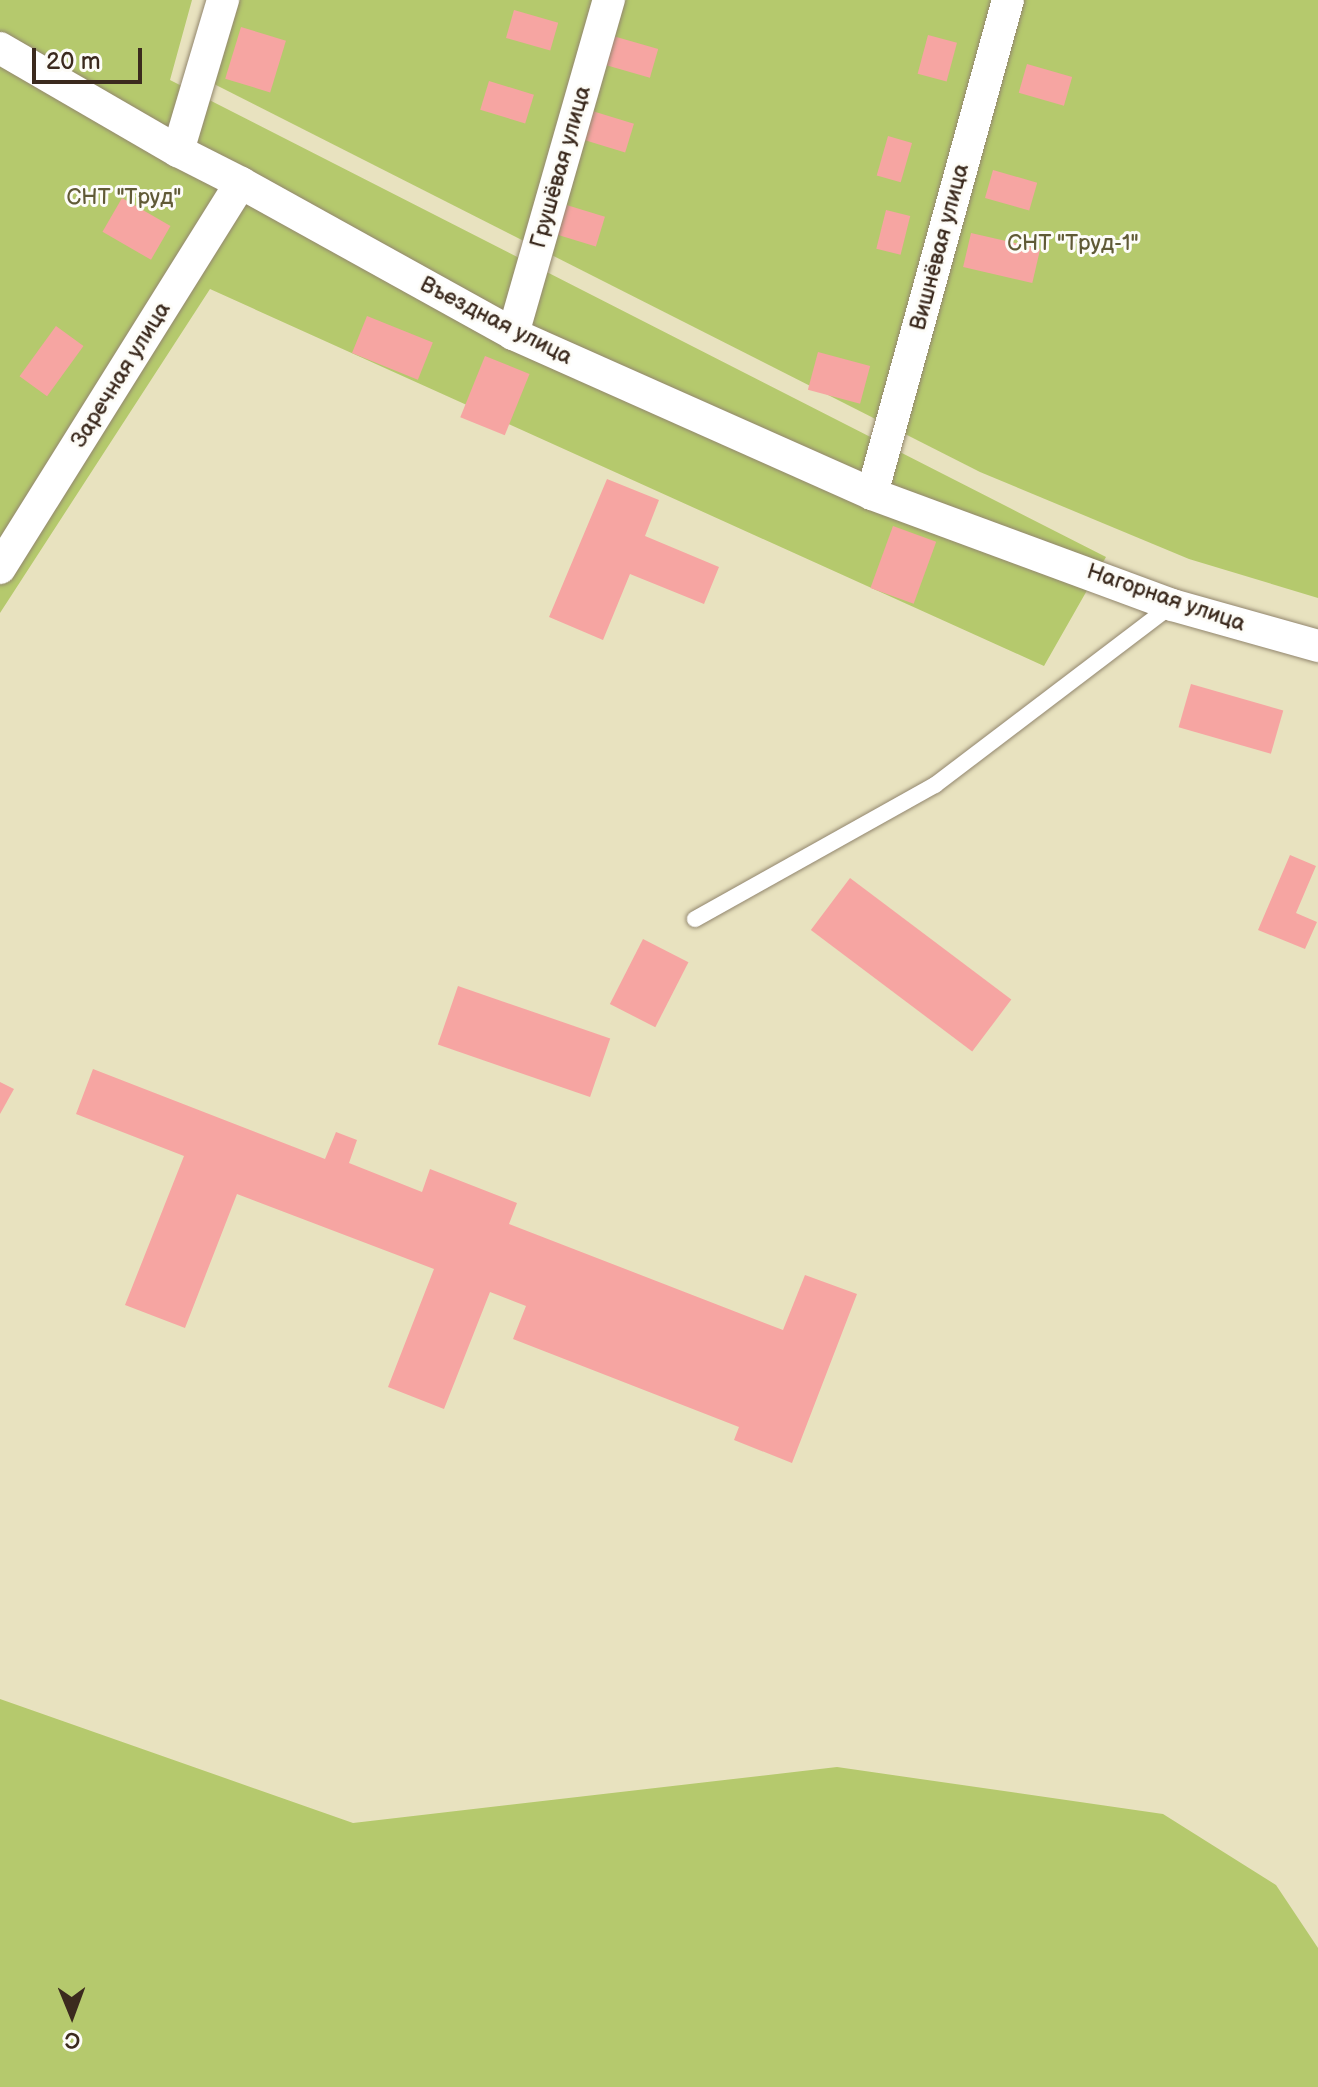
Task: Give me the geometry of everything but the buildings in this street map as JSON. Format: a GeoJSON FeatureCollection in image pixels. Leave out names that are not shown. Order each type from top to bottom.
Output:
{"type":"FeatureCollection","features":[{"type":"Feature","properties":{"kind":"street"},"geometry":{"type":"LineString","coordinates":[[178,151],[223,0]]}},
{"type":"Feature","properties":{"kind":"street","name":"Грушёвая улица"},"geometry":{"type":"LineString","coordinates":[[513,334],[609,0]]}},
{"type":"Feature","properties":{"kind":"street","name":"Вишнёвая улица"},"geometry":{"type":"LineString","coordinates":[[872,494],[1008,0]]}},
{"type":"Feature","properties":{"kind":"street","name":"Въездная улица"},"geometry":{"type":"LineString","coordinates":[[0,48],[178,151],[513,334],[872,494],[1017,545]]}},
{"type":"Feature","properties":{"kind":"street","name":"Заречная улица"},"geometry":{"type":"LineString","coordinates":[[0,568],[241,183]]}},
{"type":"Feature","properties":{"kind":"street","name":"Нагорная улица"},"geometry":{"type":"LineString","coordinates":[[1017,545],[1172,605],[1318,646]]}},
{"type":"Feature","properties":{"kind":"lane"},"geometry":{"type":"LineString","coordinates":[[695,919],[935,785],[1172,605]]}},
{"type":"Feature","properties":{"kind":"green space","name":"СНТ \"Труд\""},"geometry":{"type":"Polygon","coordinates":[[[0,0],[192,0],[170,80],[1106,557],[1044,666],[210,289],[0,613],[0,0]]]}},
{"type":"Feature","properties":{"kind":"green space","name":"СНТ \"Труд-1\""},"geometry":{"type":"Polygon","coordinates":[[[237,0],[1318,0],[1318,598],[1189,559],[980,472],[214,84],[237,0]]]}},
{"type":"Feature","properties":{"kind":"green space"},"geometry":{"type":"Polygon","coordinates":[[[0,1699],[353,1823],[837,1767],[1163,1814],[1276,1885],[1318,1948],[1318,2087],[0,2087],[0,1699]]]}}]}
